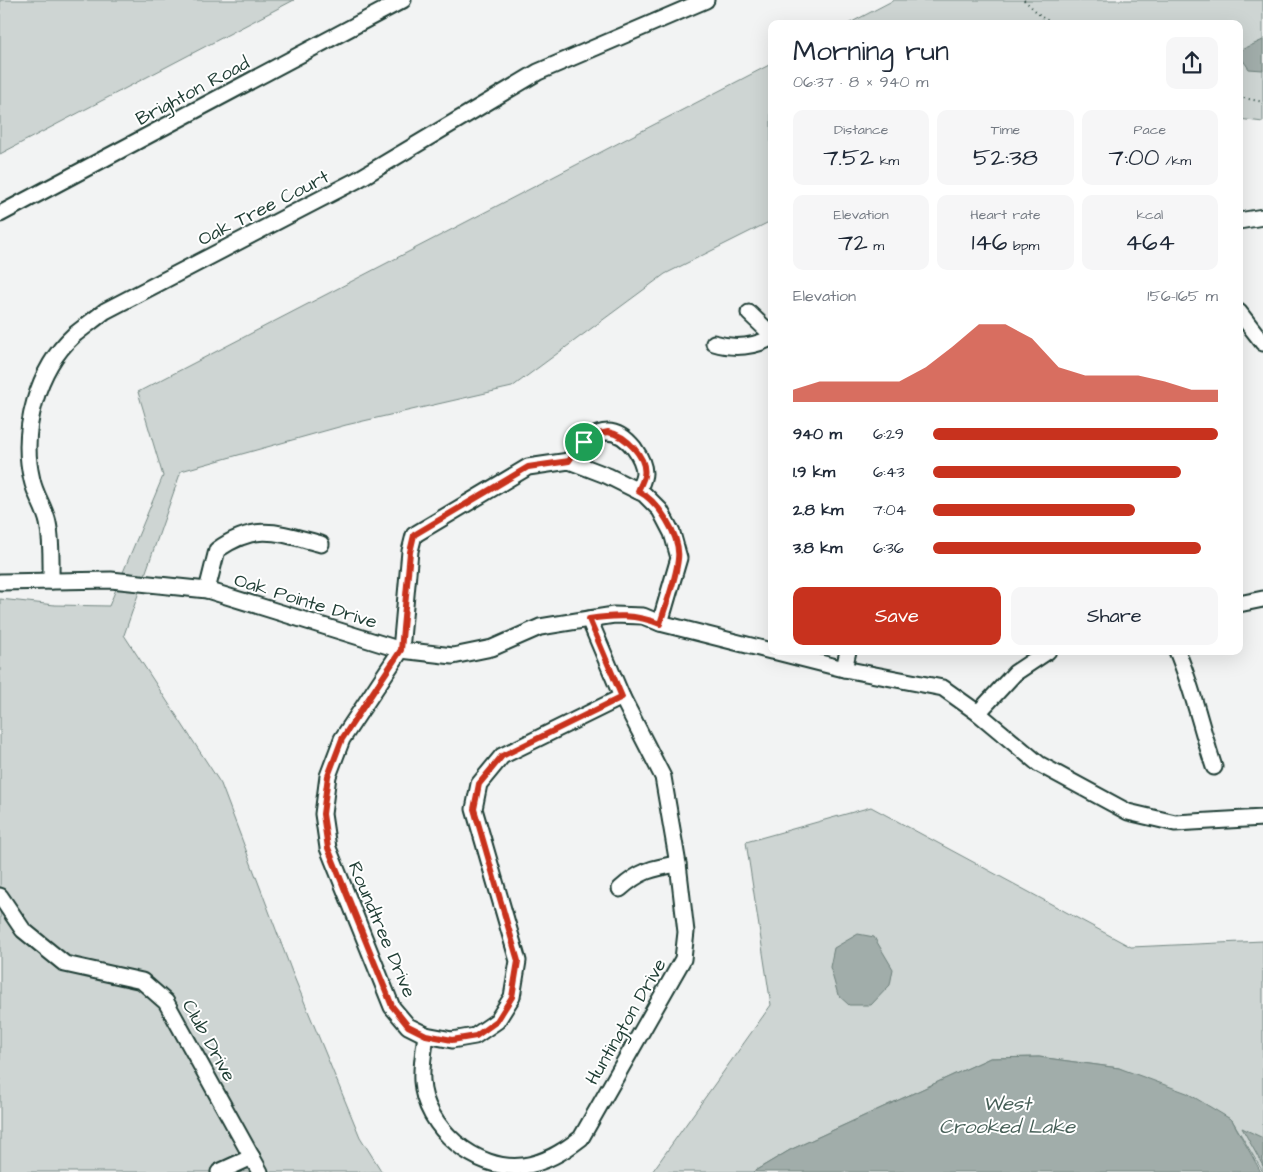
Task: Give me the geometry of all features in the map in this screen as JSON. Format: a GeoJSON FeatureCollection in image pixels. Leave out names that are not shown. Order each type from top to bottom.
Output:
{"type":"FeatureCollection","features":[{"type":"Feature","properties":{"kind":"street","name":"Brighton Road"},"geometry":{"type":"LineString","coordinates":[[0,214],[402,0]]}},
{"type":"Feature","properties":{"kind":"street","name":"Oak Tree Court"},"geometry":{"type":"LineString","coordinates":[[51,581],[48,522],[32,480],[28,443],[36,394],[52,362],[73,336],[105,312],[357,180],[538,72],[706,0]]}},
{"type":"Feature","properties":{"kind":"street"},"geometry":{"type":"LineString","coordinates":[[1243,220],[1263,217]]}},
{"type":"Feature","properties":{"kind":"street"},"geometry":{"type":"LineString","coordinates":[[749,313],[768,333]]}},
{"type":"Feature","properties":{"kind":"street"},"geometry":{"type":"LineString","coordinates":[[1243,317],[1263,343]]}},
{"type":"Feature","properties":{"kind":"street"},"geometry":{"type":"LineString","coordinates":[[714,343],[734,348],[746,346],[768,337]]}},
{"type":"Feature","properties":{"kind":"street"},"geometry":{"type":"LineString","coordinates":[[569,461],[584,442],[597,434],[616,433],[628,441],[643,465],[645,475],[638,491]]}},
{"type":"Feature","properties":{"kind":"street"},"geometry":{"type":"LineString","coordinates":[[401,650],[410,552],[414,535],[528,467],[569,461],[608,476],[638,491],[660,510],[672,533],[679,558],[660,624]]}},
{"type":"Feature","properties":{"kind":"street","name":"Oak Pointe Drive"},"geometry":{"type":"LineString","coordinates":[[207,590],[217,550],[250,532],[269,531],[321,544]]}},
{"type":"Feature","properties":{"kind":"street","name":"Oak Pointe Drive"},"geometry":{"type":"LineString","coordinates":[[0,582],[111,580],[207,590],[401,650],[453,656],[492,648],[540,627],[614,615],[643,616],[660,624],[768,650]]}},
{"type":"Feature","properties":{"kind":"street"},"geometry":{"type":"LineString","coordinates":[[1243,603],[1263,599]]}},
{"type":"Feature","properties":{"kind":"street","name":"Huntington Drive"},"geometry":{"type":"LineString","coordinates":[[426,1035],[422,1082],[431,1112],[444,1131],[468,1153],[499,1166],[523,1166],[559,1155],[581,1138],[683,958],[686,932],[678,864],[663,777],[622,697],[589,619]]}},
{"type":"Feature","properties":{"kind":"street","name":"Roundtree Drive"},"geometry":{"type":"LineString","coordinates":[[401,650],[342,739],[328,776],[323,814],[328,848],[392,1006],[408,1026],[426,1035],[452,1040],[476,1036],[497,1021],[512,997],[518,961],[474,809],[479,784],[502,756],[622,697]]}},
{"type":"Feature","properties":{"kind":"street","name":"Oak Pointe Drive"},"geometry":{"type":"LineString","coordinates":[[788,655],[844,669],[943,688],[978,713],[1039,764],[1128,812],[1175,823],[1263,818]]}},
{"type":"Feature","properties":{"kind":"street"},"geometry":{"type":"LineString","coordinates":[[844,669],[847,655]]}},
{"type":"Feature","properties":{"kind":"street"},"geometry":{"type":"LineString","coordinates":[[978,713],[1015,673],[1042,655]]}},
{"type":"Feature","properties":{"kind":"street"},"geometry":{"type":"LineString","coordinates":[[1179,655],[1191,686],[1200,725],[1214,767]]}},
{"type":"Feature","properties":{"kind":"street"},"geometry":{"type":"LineString","coordinates":[[620,889],[635,875],[654,867],[678,864]]}},
{"type":"Feature","properties":{"kind":"street","name":"Club Drive"},"geometry":{"type":"LineString","coordinates":[[0,896],[23,930],[65,964],[142,981],[166,1002],[260,1172]]}},
{"type":"Feature","properties":{"kind":"street"},"geometry":{"type":"LineString","coordinates":[[218,1172],[252,1157]]}},
{"type":"Feature","properties":{"kind":"path"},"geometry":{"type":"LineString","coordinates":[[1024,0],[1047,20]]}},
{"type":"Feature","properties":{"kind":"path"},"geometry":{"type":"LineString","coordinates":[[1243,98],[1263,102]]}},
{"type":"Feature","properties":{"kind":"shaded area"},"geometry":{"type":"Polygon","coordinates":[[[0,0],[294,0],[0,154],[0,0]]]}},
{"type":"Feature","properties":{"kind":"shaded area"},"geometry":{"type":"Polygon","coordinates":[[[894,0],[1263,0],[1263,122],[1243,120],[1243,20],[856,20],[894,0]]]}},
{"type":"Feature","properties":{"kind":"shaded area"},"geometry":{"type":"Polygon","coordinates":[[[768,66],[768,222],[665,274],[512,387],[346,425],[181,471],[124,635],[221,784],[292,972],[360,1137],[382,1172],[0,1172],[0,599],[55,605],[109,606],[163,476],[138,392],[768,66]]]}},
{"type":"Feature","properties":{"kind":"shaded area"},"geometry":{"type":"Polygon","coordinates":[[[871,807],[1131,947],[1263,941],[1263,1172],[1232,1120],[1119,1068],[1039,1057],[990,1058],[790,1150],[753,1172],[652,1172],[771,1005],[746,842],[871,807]]]}},
{"type":"Feature","properties":{"kind":"water"},"geometry":{"type":"Polygon","coordinates":[[[1263,40],[1263,70],[1249,69],[1243,60],[1243,49],[1263,40]]]}},
{"type":"Feature","properties":{"kind":"water"},"geometry":{"type":"Polygon","coordinates":[[[858,934],[874,937],[893,969],[890,985],[871,1005],[849,1005],[838,995],[830,967],[834,948],[858,934]]]}},
{"type":"Feature","properties":{"kind":"water","name":"West Crooked Lake"},"geometry":{"type":"Polygon","coordinates":[[[1039,1057],[1119,1068],[1187,1093],[1232,1120],[1261,1172],[753,1172],[790,1150],[990,1058],[1039,1057]]]}},
{"type":"Feature","properties":{"kind":"water"},"geometry":{"type":"Polygon","coordinates":[[[1242,1128],[1263,1138],[1263,1166],[1242,1128]]]}},
{"type":"Feature","properties":{"kind":"route"},"geometry":{"type":"LineString","coordinates":[[608,432],[616,433],[628,441],[637,452],[645,475],[638,491],[644,494],[660,510],[672,533],[679,558],[660,624],[643,616],[614,615],[589,619],[622,697],[502,756],[479,784],[474,809],[518,961],[512,997],[497,1021],[476,1036],[452,1040],[426,1035],[408,1026],[392,1006],[328,848],[323,814],[328,776],[342,739],[401,650],[410,552],[414,535],[528,467],[569,461],[577,448],[584,442],[597,434],[608,432]]}}]}
